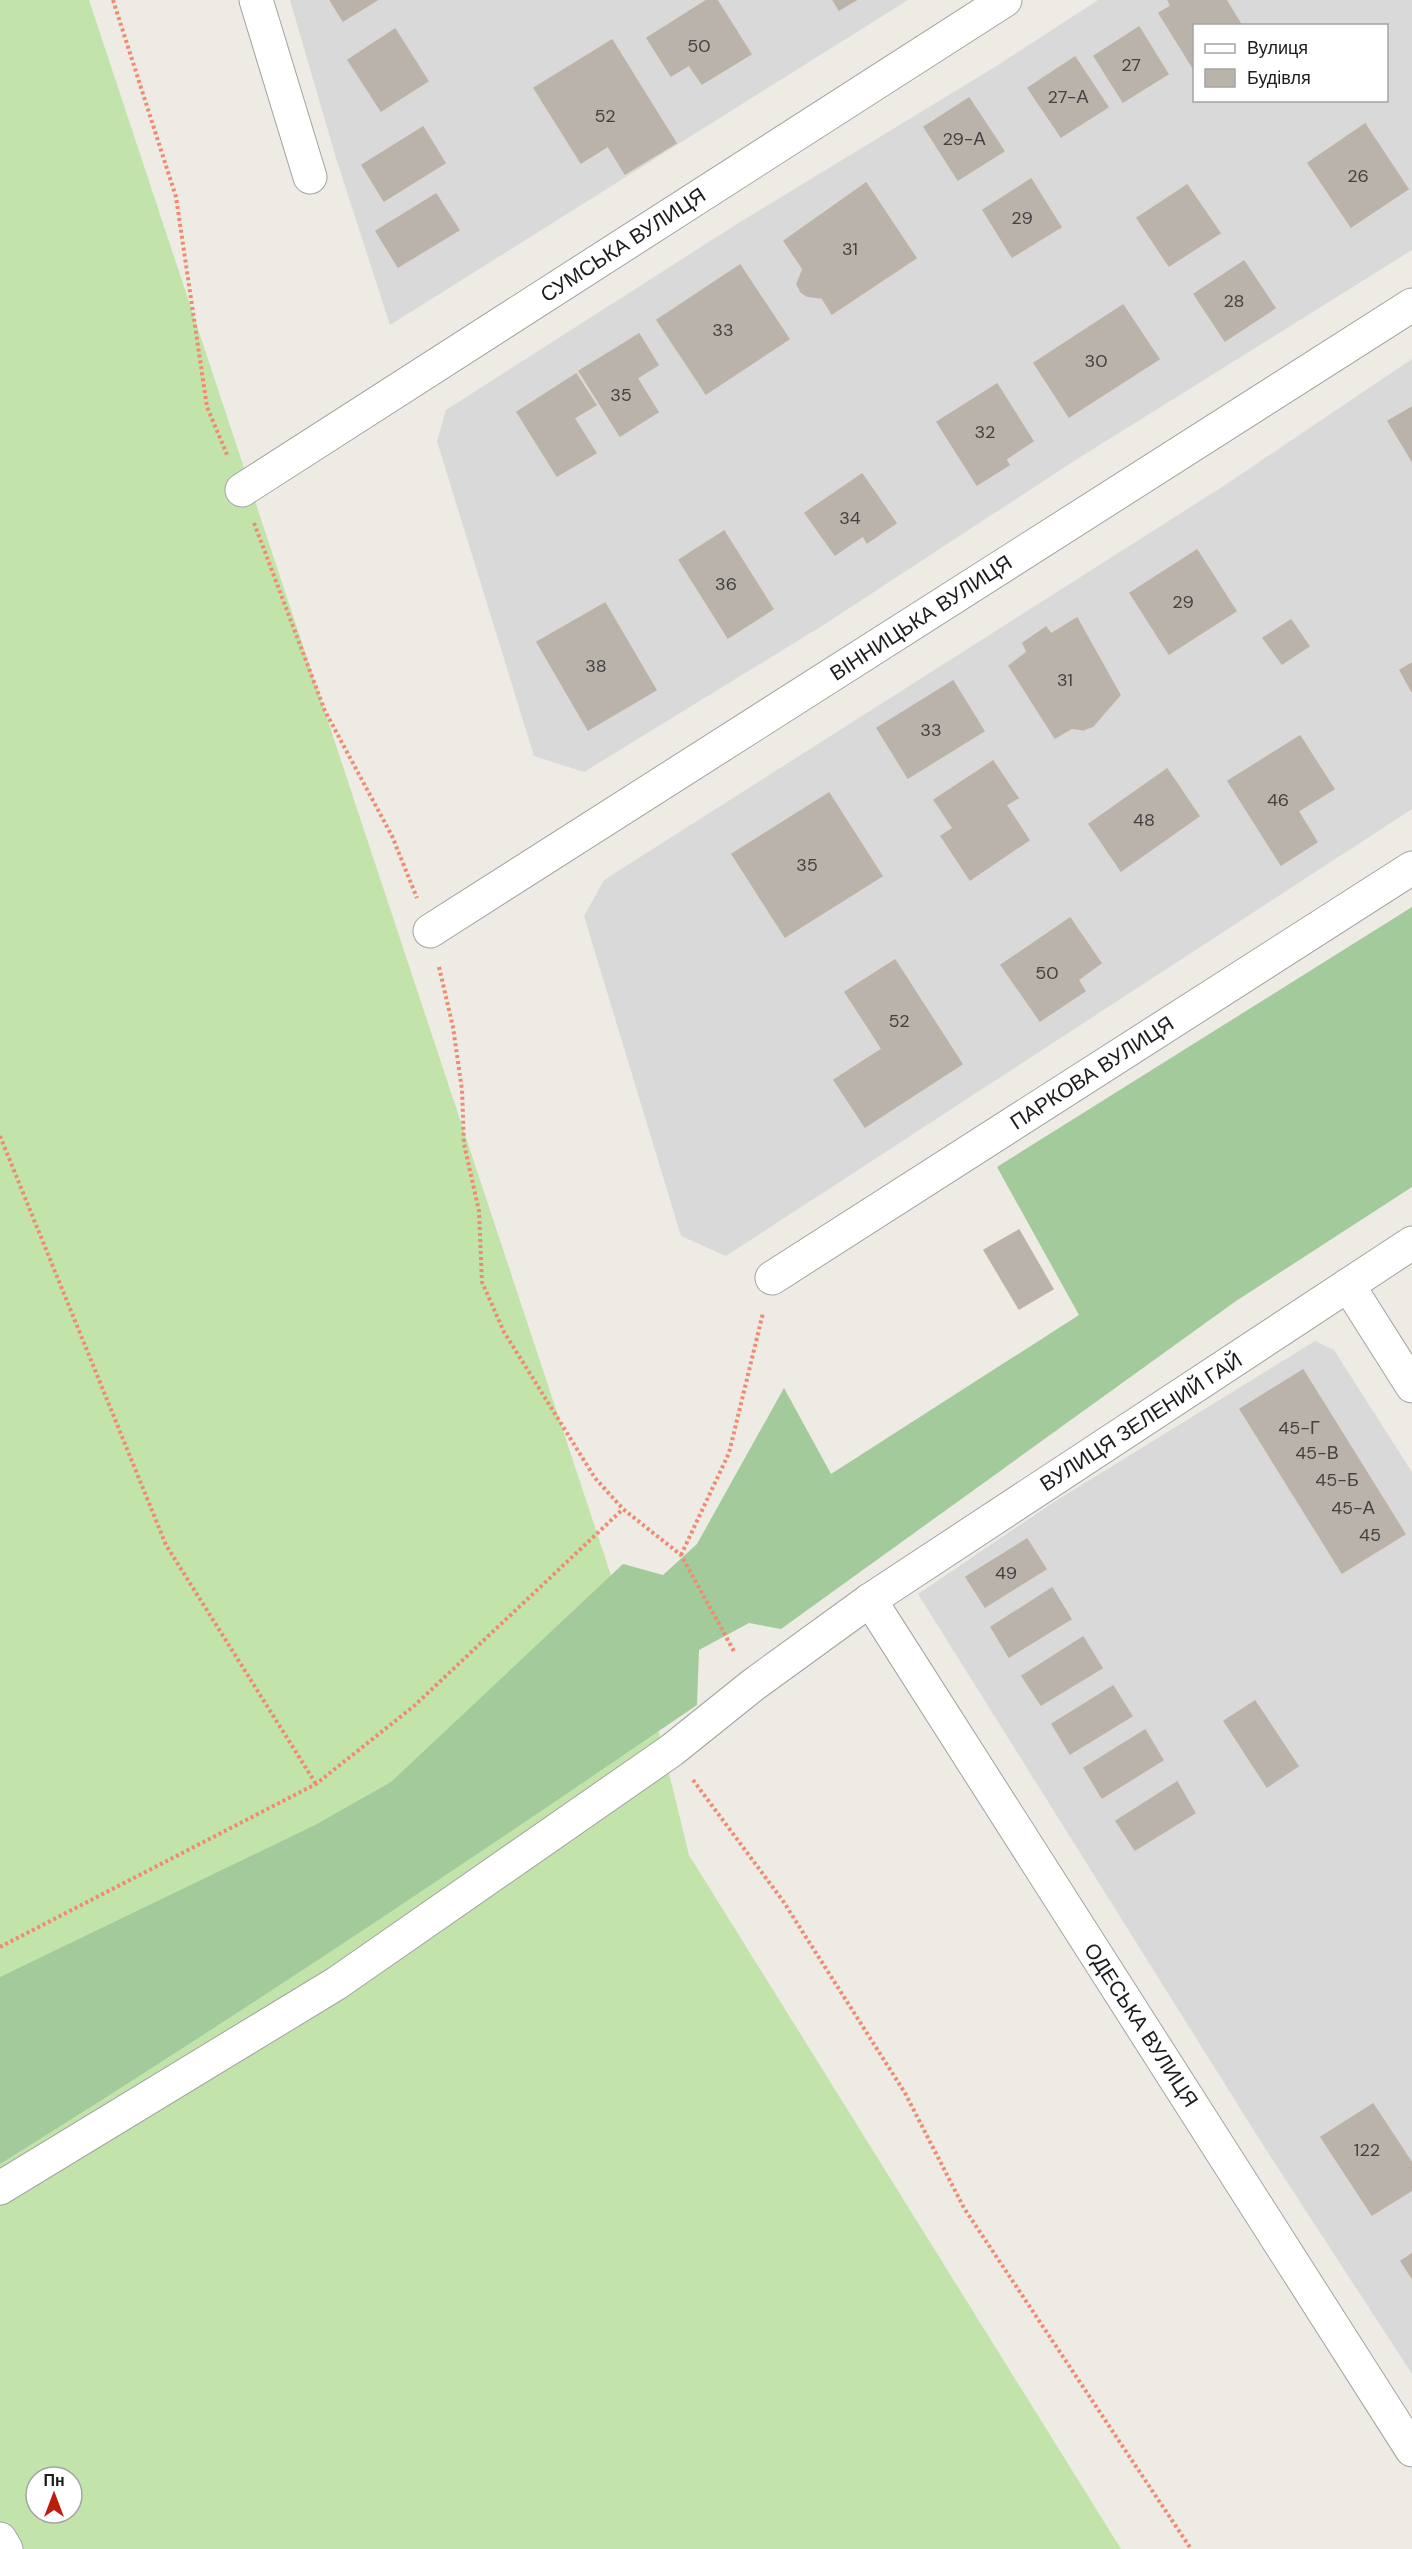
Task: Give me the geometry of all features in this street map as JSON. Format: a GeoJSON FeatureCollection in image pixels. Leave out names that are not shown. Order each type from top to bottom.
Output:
{"type":"FeatureCollection","features":[{"type":"Feature","properties":{"kind":"street"},"geometry":{"type":"LineString","coordinates":[[256,0],[310,177]]}},
{"type":"Feature","properties":{"kind":"street","name":"СУМСЬКА ВУЛИЦЯ"},"geometry":{"type":"LineString","coordinates":[[242,490],[1005,0]]}},
{"type":"Feature","properties":{"kind":"street","name":"ВІННИЦЬКА ВУЛИЦЯ"},"geometry":{"type":"LineString","coordinates":[[430,932],[1412,305]]}},
{"type":"Feature","properties":{"kind":"street","name":"ПАРКОВА ВУЛИЦЯ"},"geometry":{"type":"LineString","coordinates":[[772,1278],[1412,868]]}},
{"type":"Feature","properties":{"kind":"street","name":"ВУЛИЦЯ ЗЕЛЕНИЙ ГАЙ"},"geometry":{"type":"LineString","coordinates":[[0,2188],[337,1983],[672,1750],[753,1685],[870,1600],[1412,1243]]}},
{"type":"Feature","properties":{"kind":"street"},"geometry":{"type":"LineString","coordinates":[[1348,1285],[1412,1386]]}},
{"type":"Feature","properties":{"kind":"street","name":"ОДЕСЬКА ВУЛИЦЯ"},"geometry":{"type":"LineString","coordinates":[[870,1600],[1412,2450]]}},
{"type":"Feature","properties":{"kind":"street"},"geometry":{"type":"LineString","coordinates":[[0,2539],[6,2549]]}},
{"type":"Feature","properties":{"kind":"path"},"geometry":{"type":"LineString","coordinates":[[113,0],[176,197],[207,407],[242,490],[325,711],[392,836],[430,932],[453,1027],[462,1090],[464,1144],[480,1211],[482,1282],[504,1332],[595,1478],[623,1509],[681,1555],[753,1685]]}},
{"type":"Feature","properties":{"kind":"path"},"geometry":{"type":"LineString","coordinates":[[0,1136],[166,1545],[316,1784]]}},
{"type":"Feature","properties":{"kind":"path"},"geometry":{"type":"LineString","coordinates":[[681,1555],[729,1453],[772,1278]]}},
{"type":"Feature","properties":{"kind":"path"},"geometry":{"type":"LineString","coordinates":[[0,1947],[316,1784],[414,1706],[623,1509]]}},
{"type":"Feature","properties":{"kind":"path"},"geometry":{"type":"LineString","coordinates":[[672,1750],[783,1901],[905,2093],[964,2208],[1191,2549]]}},
{"type":"Feature","properties":{"kind":"shaded area"},"geometry":{"type":"Polygon","coordinates":[[[290,0],[908,0],[390,325],[336,158],[290,0]]]}},
{"type":"Feature","properties":{"kind":"shaded area"},"geometry":{"type":"Polygon","coordinates":[[[1098,0],[1412,0],[1412,250],[1074,461],[825,624],[584,772],[534,756],[437,441],[446,410],[737,224],[998,65],[1098,0]]]}},
{"type":"Feature","properties":{"kind":"shaded area"},"geometry":{"type":"Polygon","coordinates":[[[1412,359],[1412,809],[726,1256],[681,1236],[584,916],[604,880],[1222,487],[1412,359]]]}},
{"type":"Feature","properties":{"kind":"shaded area"},"geometry":{"type":"Polygon","coordinates":[[[1315,1341],[1334,1350],[1412,1472],[1412,2374],[1263,2145],[918,1594],[1054,1502],[1315,1341]]]}},
{"type":"Feature","properties":{"kind":"green space"},"geometry":{"type":"Polygon","coordinates":[[[0,0],[89,0],[648,1687],[689,1855],[1121,2549],[0,2549],[0,0]]]}},
{"type":"Feature","properties":{"kind":"green space"},"geometry":{"type":"Polygon","coordinates":[[[1412,907],[1412,1187],[1236,1301],[781,1629],[749,1623],[699,1650],[697,1705],[351,1938],[0,2164],[0,1977],[315,1825],[391,1782],[623,1564],[663,1575],[697,1544],[784,1388],[831,1474],[1079,1315],[997,1167],[1412,907]]]}},
{"type":"Feature","properties":{"kind":"building"},"geometry":{"type":"Polygon","coordinates":[[[330,0],[377,0],[343,21],[330,0]]]}},
{"type":"Feature","properties":{"kind":"building"},"geometry":{"type":"Polygon","coordinates":[[[707,0],[717,0],[751,54],[702,84],[689,65],[671,76],[647,38],[707,0]]]}},
{"type":"Feature","properties":{"kind":"building"},"geometry":{"type":"Polygon","coordinates":[[[833,0],[856,0],[839,10],[833,0]]]}},
{"type":"Feature","properties":{"kind":"building"},"geometry":{"type":"Polygon","coordinates":[[[1168,0],[1226,0],[1241,24],[1193,24],[1193,68],[1159,13],[1171,6],[1168,0]]]}},
{"type":"Feature","properties":{"kind":"building"},"geometry":{"type":"Polygon","coordinates":[[[1139,27],[1168,74],[1123,102],[1094,56],[1139,27]]]}},
{"type":"Feature","properties":{"kind":"building"},"geometry":{"type":"Polygon","coordinates":[[[395,29],[428,81],[381,111],[348,60],[395,29]]]}},
{"type":"Feature","properties":{"kind":"building"},"geometry":{"type":"Polygon","coordinates":[[[612,40],[676,143],[625,174],[608,146],[581,163],[534,88],[612,40]]]}},
{"type":"Feature","properties":{"kind":"building"},"geometry":{"type":"Polygon","coordinates":[[[1075,57],[1108,107],[1061,137],[1028,88],[1075,57]]]}},
{"type":"Feature","properties":{"kind":"building"},"geometry":{"type":"Polygon","coordinates":[[[969,98],[1004,151],[958,180],[924,127],[969,98]]]}},
{"type":"Feature","properties":{"kind":"building"},"geometry":{"type":"Polygon","coordinates":[[[1365,124],[1408,189],[1351,227],[1308,163],[1365,124]]]}},
{"type":"Feature","properties":{"kind":"building"},"geometry":{"type":"Polygon","coordinates":[[[423,127],[445,163],[384,201],[362,165],[423,127]]]}},
{"type":"Feature","properties":{"kind":"building"},"geometry":{"type":"Polygon","coordinates":[[[1031,179],[1061,227],[1012,257],[983,210],[1031,179]]]}},
{"type":"Feature","properties":{"kind":"building"},"geometry":{"type":"Polygon","coordinates":[[[866,183],[916,258],[832,314],[822,298],[807,296],[801,292],[797,284],[803,269],[784,241],[866,183]]]}},
{"type":"Feature","properties":{"kind":"building"},"geometry":{"type":"Polygon","coordinates":[[[1187,185],[1220,233],[1169,266],[1137,218],[1187,185]]]}},
{"type":"Feature","properties":{"kind":"building"},"geometry":{"type":"Polygon","coordinates":[[[436,194],[459,230],[398,267],[376,231],[436,194]]]}},
{"type":"Feature","properties":{"kind":"building"},"geometry":{"type":"Polygon","coordinates":[[[1244,261],[1275,308],[1225,341],[1194,294],[1244,261]]]}},
{"type":"Feature","properties":{"kind":"building"},"geometry":{"type":"Polygon","coordinates":[[[740,265],[789,339],[706,394],[657,320],[740,265]]]}},
{"type":"Feature","properties":{"kind":"building"},"geometry":{"type":"Polygon","coordinates":[[[1123,305],[1159,359],[1069,417],[1034,363],[1123,305]]]}},
{"type":"Feature","properties":{"kind":"building"},"geometry":{"type":"Polygon","coordinates":[[[639,334],[658,365],[637,378],[658,412],[620,436],[579,371],[639,334]]]}},
{"type":"Feature","properties":{"kind":"building"},"geometry":{"type":"Polygon","coordinates":[[[576,374],[596,405],[574,418],[596,453],[557,476],[517,412],[576,374]]]}},
{"type":"Feature","properties":{"kind":"building"},"geometry":{"type":"Polygon","coordinates":[[[997,384],[1033,441],[1006,459],[1009,465],[977,485],[937,422],[997,384]]]}},
{"type":"Feature","properties":{"kind":"building"},"geometry":{"type":"Polygon","coordinates":[[[1412,407],[1412,461],[1388,421],[1412,407]]]}},
{"type":"Feature","properties":{"kind":"building"},"geometry":{"type":"Polygon","coordinates":[[[862,474],[896,523],[867,543],[863,536],[835,555],[805,513],[862,474]]]}},
{"type":"Feature","properties":{"kind":"building"},"geometry":{"type":"Polygon","coordinates":[[[724,531],[773,609],[728,638],[679,560],[724,531]]]}},
{"type":"Feature","properties":{"kind":"building"},"geometry":{"type":"Polygon","coordinates":[[[1197,550],[1236,611],[1169,654],[1130,593],[1197,550]]]}},
{"type":"Feature","properties":{"kind":"building"},"geometry":{"type":"Polygon","coordinates":[[[605,603],[656,690],[588,730],[537,642],[605,603]]]}},
{"type":"Feature","properties":{"kind":"building"},"geometry":{"type":"Polygon","coordinates":[[[1077,618],[1120,695],[1093,726],[1083,730],[1072,728],[1055,738],[1009,666],[1027,652],[1023,643],[1046,627],[1051,634],[1077,618]]]}},
{"type":"Feature","properties":{"kind":"building"},"geometry":{"type":"Polygon","coordinates":[[[1291,620],[1309,646],[1282,664],[1263,638],[1291,620]]]}},
{"type":"Feature","properties":{"kind":"building"},"geometry":{"type":"Polygon","coordinates":[[[1412,663],[1412,692],[1400,670],[1412,663]]]}},
{"type":"Feature","properties":{"kind":"building"},"geometry":{"type":"Polygon","coordinates":[[[953,681],[984,731],[908,778],[877,728],[953,681]]]}},
{"type":"Feature","properties":{"kind":"building"},"geometry":{"type":"Polygon","coordinates":[[[1300,736],[1334,789],[1298,811],[1317,842],[1281,865],[1228,781],[1300,736]]]}},
{"type":"Feature","properties":{"kind":"building"},"geometry":{"type":"Polygon","coordinates":[[[993,761],[1018,798],[1006,805],[1029,840],[970,880],[941,836],[953,828],[934,800],[993,761]]]}},
{"type":"Feature","properties":{"kind":"building"},"geometry":{"type":"Polygon","coordinates":[[[1167,769],[1199,816],[1121,871],[1089,824],[1167,769]]]}},
{"type":"Feature","properties":{"kind":"building"},"geometry":{"type":"Polygon","coordinates":[[[829,793],[882,876],[785,937],[732,854],[829,793]]]}},
{"type":"Feature","properties":{"kind":"building"},"geometry":{"type":"Polygon","coordinates":[[[1070,918],[1101,963],[1078,980],[1085,991],[1040,1021],[1001,965],[1070,918]]]}},
{"type":"Feature","properties":{"kind":"building"},"geometry":{"type":"Polygon","coordinates":[[[895,960],[962,1064],[865,1127],[834,1080],[882,1049],[845,992],[895,960]]]}},
{"type":"Feature","properties":{"kind":"building"},"geometry":{"type":"Polygon","coordinates":[[[1019,1230],[1053,1289],[1019,1309],[984,1250],[1019,1230]]]}},
{"type":"Feature","properties":{"kind":"building"},"geometry":{"type":"Polygon","coordinates":[[[1303,1370],[1405,1534],[1342,1573],[1240,1409],[1303,1370]]]}},
{"type":"Feature","properties":{"kind":"building"},"geometry":{"type":"Polygon","coordinates":[[[1027,1539],[1046,1569],[985,1607],[966,1577],[1027,1539]]]}},
{"type":"Feature","properties":{"kind":"building"},"geometry":{"type":"Polygon","coordinates":[[[1052,1588],[1071,1619],[1009,1657],[991,1627],[1052,1588]]]}},
{"type":"Feature","properties":{"kind":"building"},"geometry":{"type":"Polygon","coordinates":[[[1083,1637],[1102,1668],[1041,1705],[1022,1676],[1083,1637]]]}},
{"type":"Feature","properties":{"kind":"building"},"geometry":{"type":"Polygon","coordinates":[[[1113,1686],[1132,1716],[1070,1754],[1052,1724],[1113,1686]]]}},
{"type":"Feature","properties":{"kind":"building"},"geometry":{"type":"Polygon","coordinates":[[[1255,1701],[1298,1766],[1267,1787],[1224,1721],[1255,1701]]]}},
{"type":"Feature","properties":{"kind":"building"},"geometry":{"type":"Polygon","coordinates":[[[1145,1730],[1163,1760],[1102,1798],[1084,1768],[1145,1730]]]}},
{"type":"Feature","properties":{"kind":"building"},"geometry":{"type":"Polygon","coordinates":[[[1177,1782],[1195,1813],[1135,1850],[1116,1821],[1177,1782]]]}},
{"type":"Feature","properties":{"kind":"building"},"geometry":{"type":"Polygon","coordinates":[[[1373,2104],[1412,2163],[1412,2190],[1372,2215],[1321,2137],[1373,2104]]]}},
{"type":"Feature","properties":{"kind":"building"},"geometry":{"type":"Polygon","coordinates":[[[1412,2254],[1412,2278],[1401,2261],[1412,2254]]]}}]}
